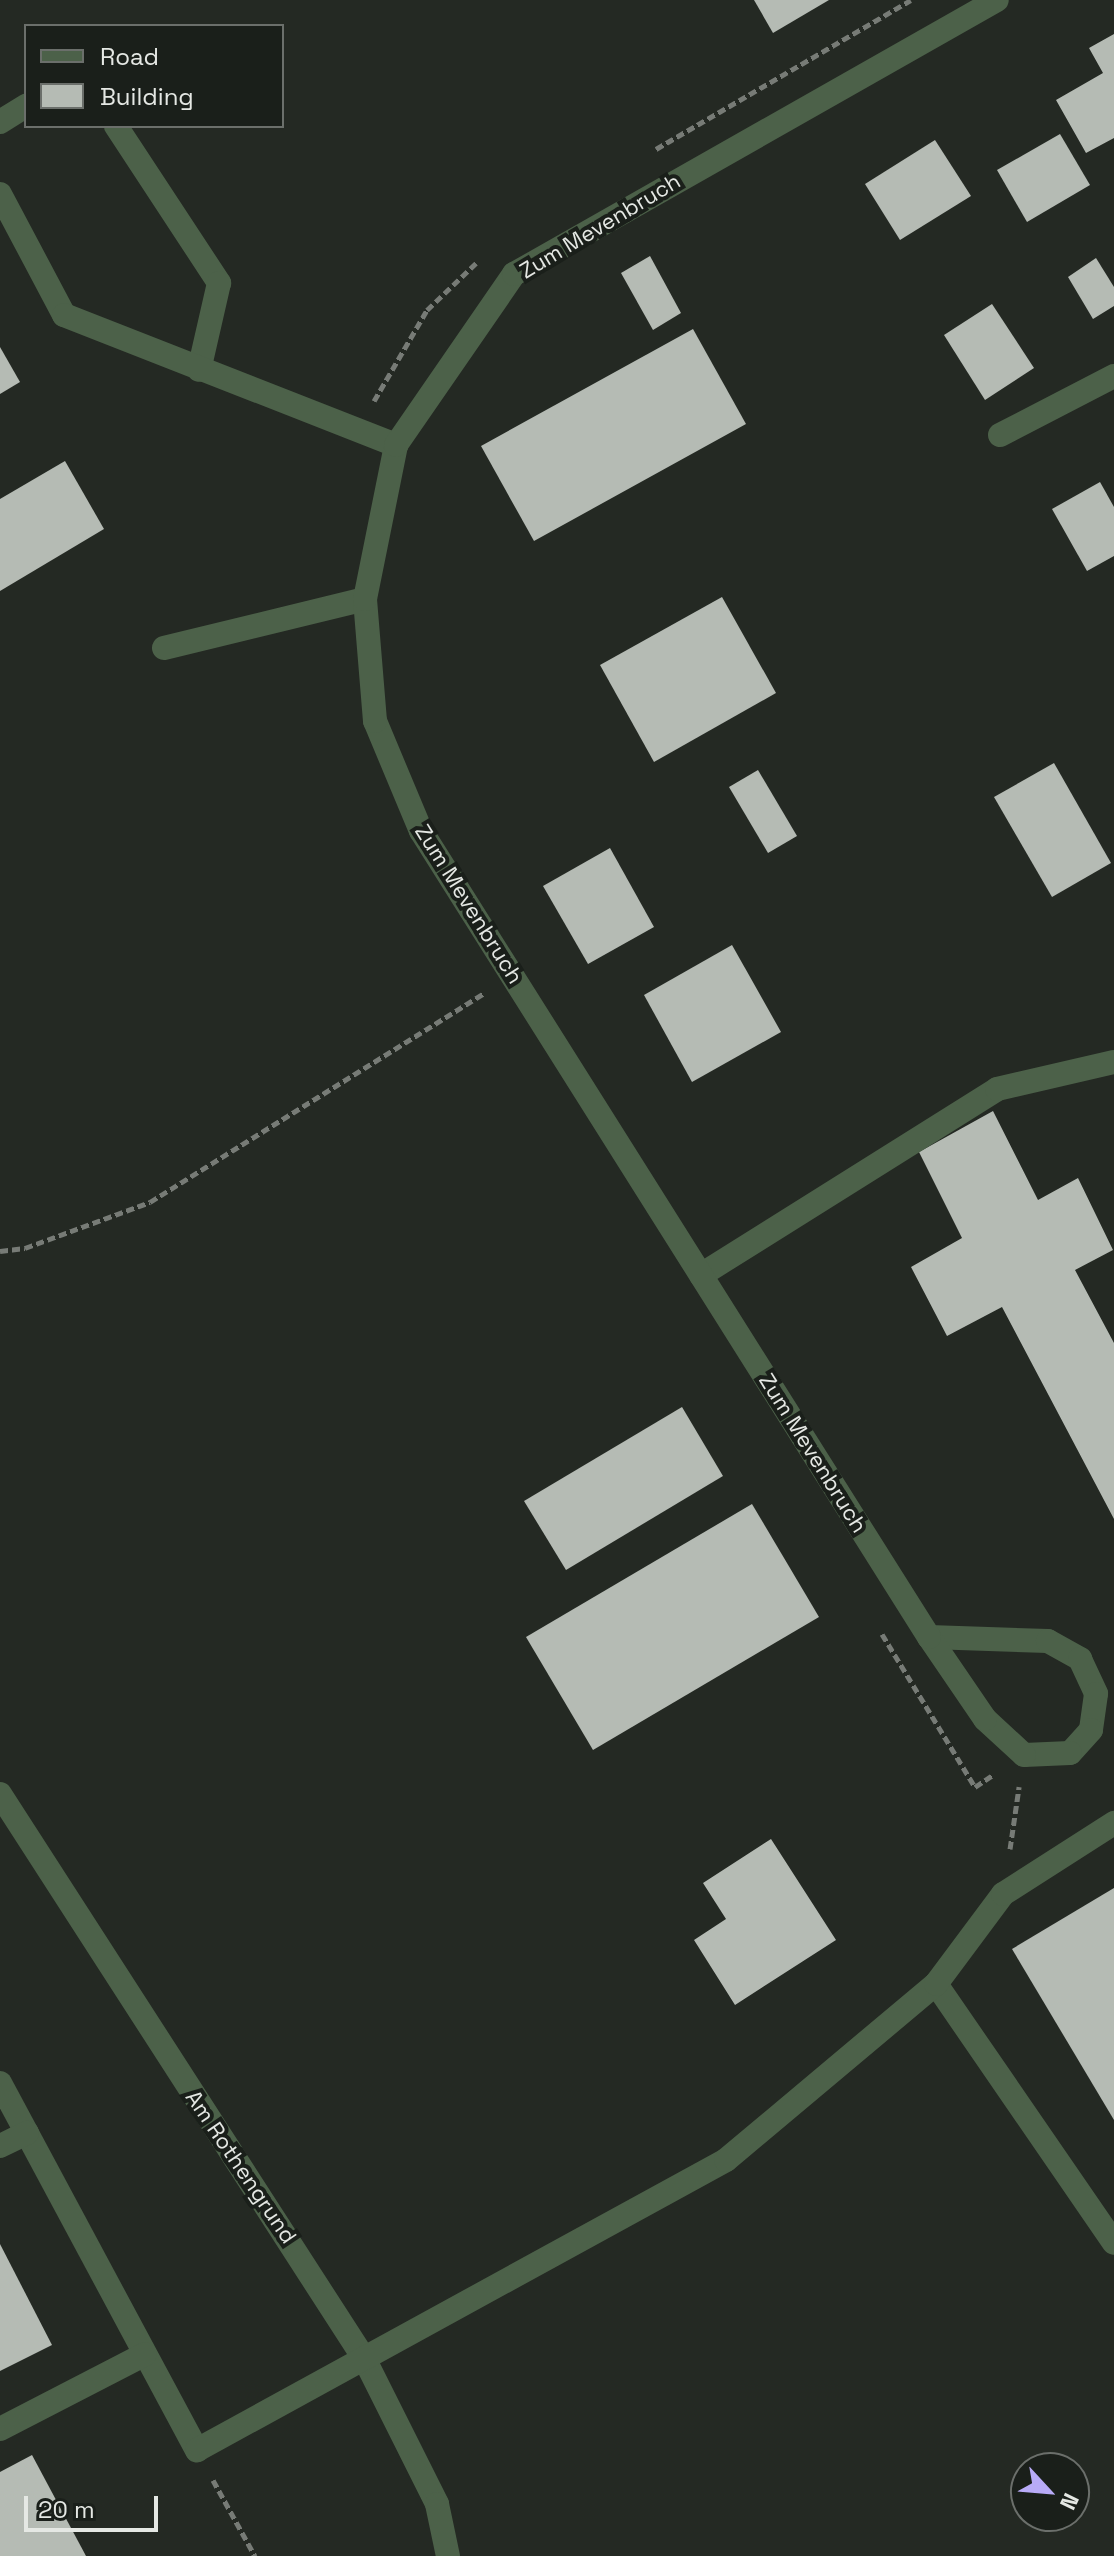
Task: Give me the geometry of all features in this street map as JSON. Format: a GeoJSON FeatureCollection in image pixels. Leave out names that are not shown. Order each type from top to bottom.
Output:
{"type":"FeatureCollection","features":[{"type":"Feature","properties":{"kind":"street","name":"Zum Mevenbruch"},"geometry":{"type":"LineString","coordinates":[[997,0],[514,274],[396,445],[365,599],[375,721],[421,831],[929,1637],[985,1719],[1024,1755]]}},
{"type":"Feature","properties":{"kind":"street"},"geometry":{"type":"LineString","coordinates":[[0,122],[24,107]]}},
{"type":"Feature","properties":{"kind":"street"},"geometry":{"type":"LineString","coordinates":[[117,128],[219,283],[199,370]]}},
{"type":"Feature","properties":{"kind":"street"},"geometry":{"type":"LineString","coordinates":[[0,194],[64,315],[396,445]]}},
{"type":"Feature","properties":{"kind":"street"},"geometry":{"type":"LineString","coordinates":[[1000,435],[1114,376]]}},
{"type":"Feature","properties":{"kind":"street"},"geometry":{"type":"LineString","coordinates":[[164,648],[365,599]]}},
{"type":"Feature","properties":{"kind":"street"},"geometry":{"type":"LineString","coordinates":[[701,1275],[997,1089],[1114,1062]]}},
{"type":"Feature","properties":{"kind":"street"},"geometry":{"type":"LineString","coordinates":[[929,1637],[1048,1641],[1080,1659],[1096,1694],[1102,1728],[1070,1753],[1024,1755]]}},
{"type":"Feature","properties":{"kind":"street","name":"Am Rothengrund"},"geometry":{"type":"LineString","coordinates":[[0,1794],[365,2360],[437,2504],[448,2556]]}},
{"type":"Feature","properties":{"kind":"street"},"geometry":{"type":"LineString","coordinates":[[0,2083],[197,2450],[726,2160],[936,1984],[1003,1894],[1114,1823]]}},
{"type":"Feature","properties":{"kind":"street"},"geometry":{"type":"LineString","coordinates":[[936,1984],[1114,2243]]}},
{"type":"Feature","properties":{"kind":"street"},"geometry":{"type":"LineString","coordinates":[[0,2146],[27,2133]]}},
{"type":"Feature","properties":{"kind":"street"},"geometry":{"type":"LineString","coordinates":[[0,2429],[145,2354]]}},
{"type":"Feature","properties":{"kind":"path"},"geometry":{"type":"LineString","coordinates":[[650,153],[911,0]]}},
{"type":"Feature","properties":{"kind":"path"},"geometry":{"type":"LineString","coordinates":[[357,430],[427,310],[488,251]]}},
{"type":"Feature","properties":{"kind":"path"},"geometry":{"type":"LineString","coordinates":[[0,1251],[25,1248],[150,1202],[513,976]]}},
{"type":"Feature","properties":{"kind":"path"},"geometry":{"type":"LineString","coordinates":[[875,1623],[975,1787],[1024,1755]]}},
{"type":"Feature","properties":{"kind":"path"},"geometry":{"type":"LineString","coordinates":[[1003,1894],[1024,1755]]}},
{"type":"Feature","properties":{"kind":"path"},"geometry":{"type":"LineString","coordinates":[[197,2450],[255,2556]]}},
{"type":"Feature","properties":{"kind":"building"},"geometry":{"type":"Polygon","coordinates":[[[754,0],[829,0],[773,33],[754,0]]]}},
{"type":"Feature","properties":{"kind":"building"},"geometry":{"type":"Polygon","coordinates":[[[1114,34],[1114,138],[1086,153],[1056,100],[1103,73],[1089,48],[1114,34]]]}},
{"type":"Feature","properties":{"kind":"building"},"geometry":{"type":"Polygon","coordinates":[[[1060,134],[1090,185],[1027,222],[997,170],[1060,134]]]}},
{"type":"Feature","properties":{"kind":"building"},"geometry":{"type":"Polygon","coordinates":[[[935,140],[971,196],[900,240],[865,184],[935,140]]]}},
{"type":"Feature","properties":{"kind":"building"},"geometry":{"type":"Polygon","coordinates":[[[650,256],[681,313],[653,330],[621,273],[650,256]]]}},
{"type":"Feature","properties":{"kind":"building"},"geometry":{"type":"Polygon","coordinates":[[[1096,258],[1114,287],[1114,306],[1093,319],[1068,277],[1096,258]]]}},
{"type":"Feature","properties":{"kind":"building"},"geometry":{"type":"Polygon","coordinates":[[[992,304],[1034,368],[985,400],[944,335],[992,304]]]}},
{"type":"Feature","properties":{"kind":"building"},"geometry":{"type":"Polygon","coordinates":[[[693,329],[746,424],[534,541],[481,446],[693,329]]]}},
{"type":"Feature","properties":{"kind":"building"},"geometry":{"type":"Polygon","coordinates":[[[0,347],[20,382],[0,394],[0,347]]]}},
{"type":"Feature","properties":{"kind":"building"},"geometry":{"type":"Polygon","coordinates":[[[65,461],[104,529],[0,591],[0,499],[65,461]]]}},
{"type":"Feature","properties":{"kind":"building"},"geometry":{"type":"Polygon","coordinates":[[[1100,482],[1114,507],[1114,556],[1087,571],[1052,509],[1100,482]]]}},
{"type":"Feature","properties":{"kind":"building"},"geometry":{"type":"Polygon","coordinates":[[[722,597],[776,693],[654,762],[600,665],[722,597]]]}},
{"type":"Feature","properties":{"kind":"building"},"geometry":{"type":"Polygon","coordinates":[[[1054,763],[1111,863],[1052,897],[994,797],[1054,763]]]}},
{"type":"Feature","properties":{"kind":"building"},"geometry":{"type":"Polygon","coordinates":[[[758,770],[797,836],[768,853],[729,787],[758,770]]]}},
{"type":"Feature","properties":{"kind":"building"},"geometry":{"type":"Polygon","coordinates":[[[610,848],[654,927],[588,964],[543,886],[610,848]]]}},
{"type":"Feature","properties":{"kind":"building"},"geometry":{"type":"Polygon","coordinates":[[[732,945],[781,1032],[692,1082],[644,995],[732,945]]]}},
{"type":"Feature","properties":{"kind":"building"},"geometry":{"type":"Polygon","coordinates":[[[993,1111],[1038,1200],[1078,1178],[1113,1250],[1075,1270],[1114,1343],[1114,1519],[1002,1307],[947,1336],[911,1267],[962,1238],[919,1152],[993,1111]]]}},
{"type":"Feature","properties":{"kind":"building"},"geometry":{"type":"Polygon","coordinates":[[[682,1407],[723,1476],[566,1570],[524,1501],[682,1407]]]}},
{"type":"Feature","properties":{"kind":"building"},"geometry":{"type":"Polygon","coordinates":[[[752,1504],[819,1617],[593,1750],[526,1637],[752,1504]]]}},
{"type":"Feature","properties":{"kind":"building"},"geometry":{"type":"Polygon","coordinates":[[[771,1839],[836,1940],[735,2005],[694,1940],[726,1919],[703,1883],[771,1839]]]}},
{"type":"Feature","properties":{"kind":"building"},"geometry":{"type":"Polygon","coordinates":[[[1114,1888],[1114,2120],[1012,1949],[1114,1888]]]}},
{"type":"Feature","properties":{"kind":"building"},"geometry":{"type":"Polygon","coordinates":[[[0,2244],[52,2345],[0,2371],[0,2244]]]}},
{"type":"Feature","properties":{"kind":"building"},"geometry":{"type":"Polygon","coordinates":[[[32,2455],[86,2556],[0,2556],[0,2472],[32,2455]]]}}]}
